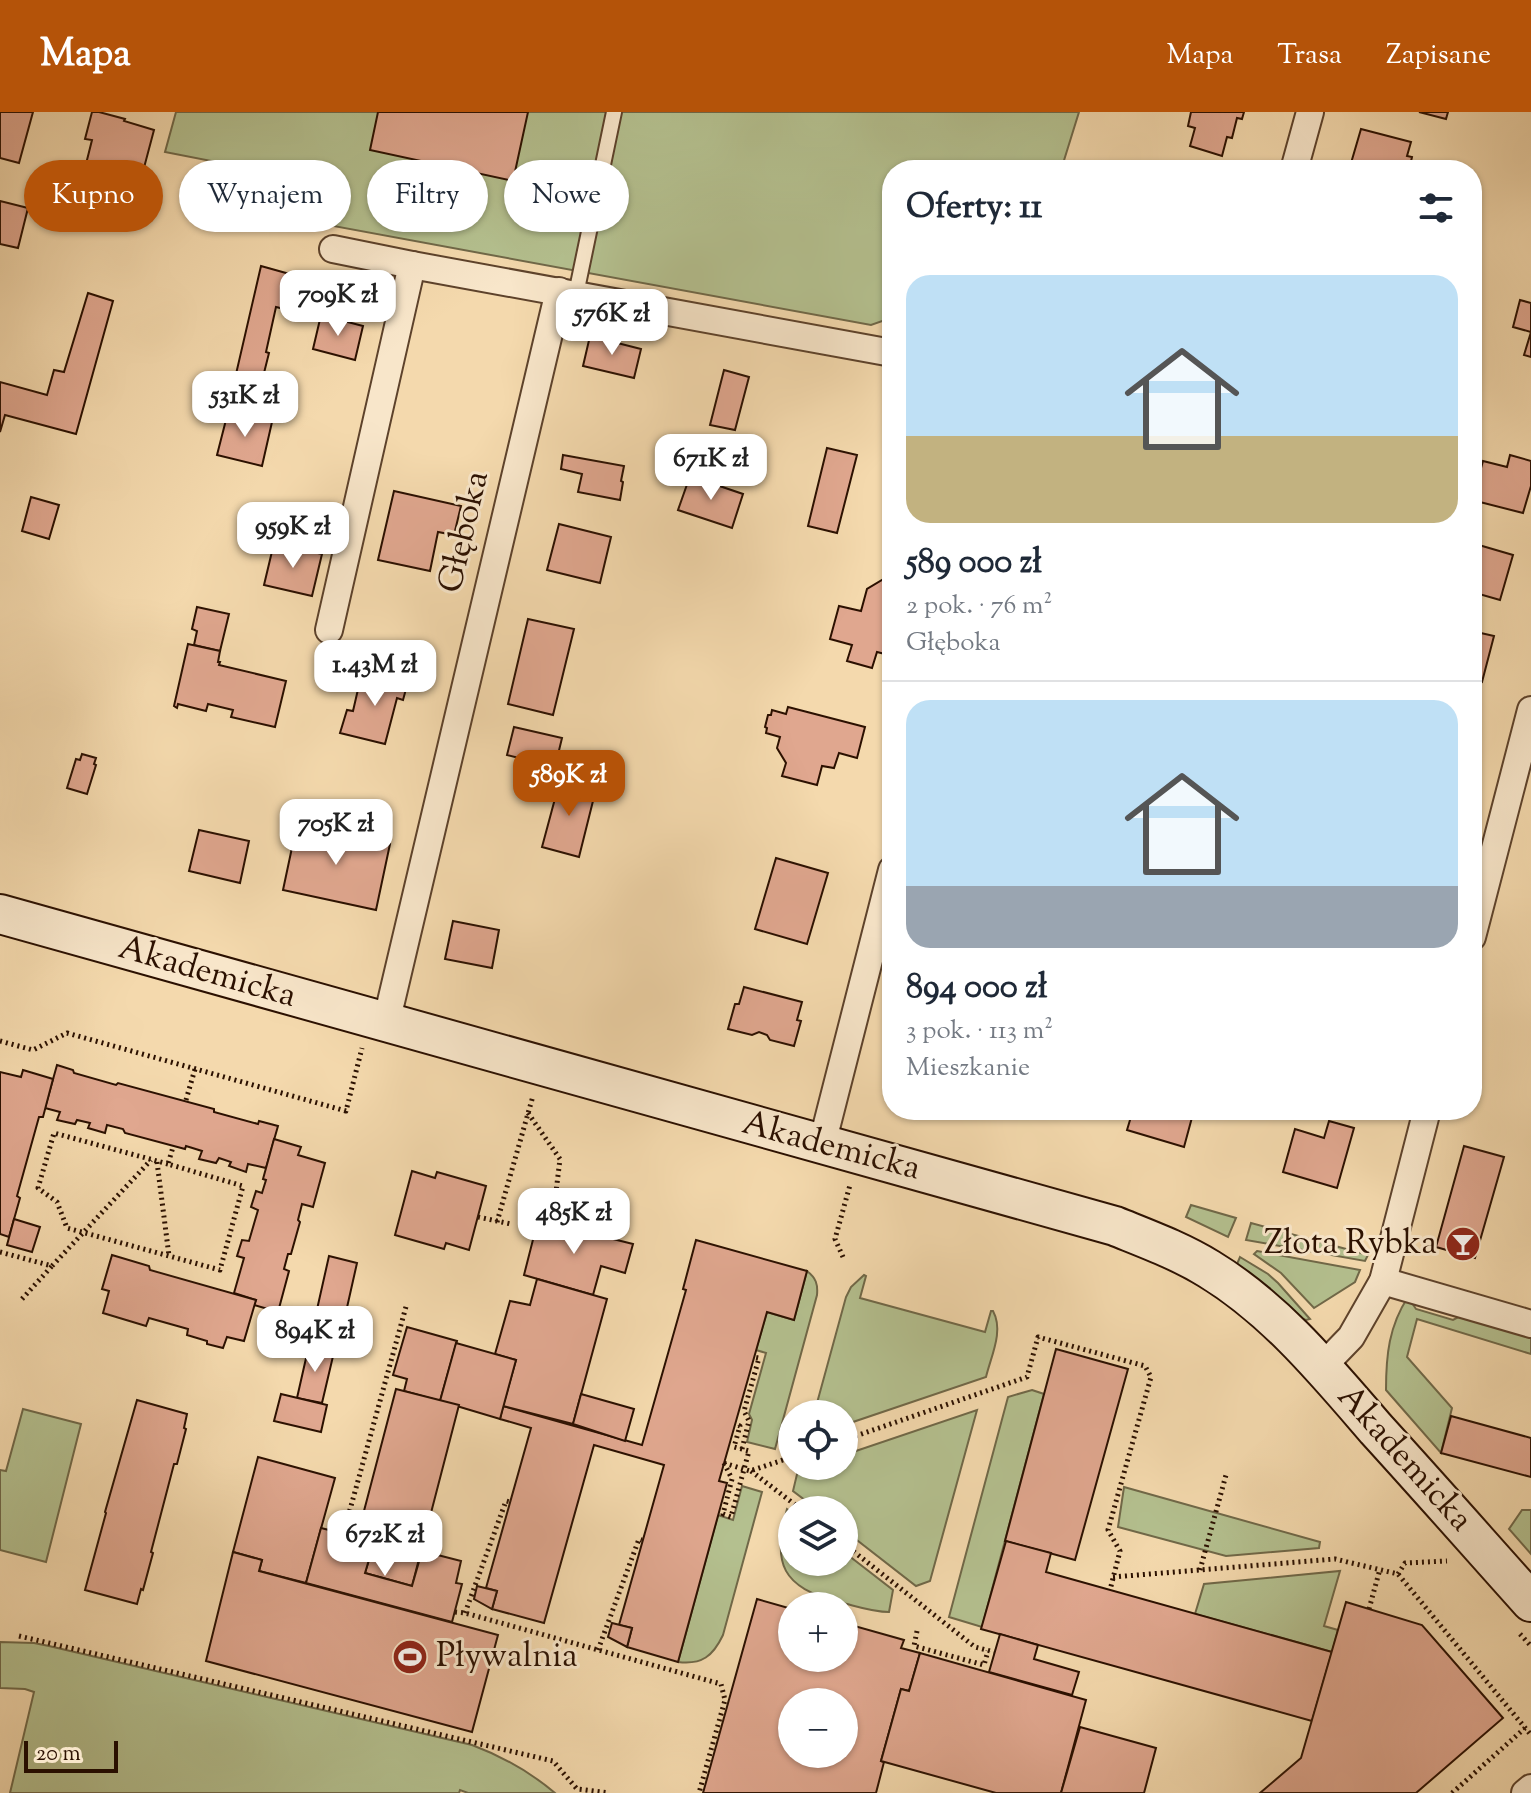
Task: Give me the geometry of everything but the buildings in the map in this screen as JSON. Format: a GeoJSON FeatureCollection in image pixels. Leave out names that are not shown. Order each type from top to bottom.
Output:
{"type":"FeatureCollection","features":[{"type":"Feature","properties":{"kind":"street"},"geometry":{"type":"LineString","coordinates":[[1297,160],[1310,112]]}},
{"type":"Feature","properties":{"kind":"street"},"geometry":{"type":"LineString","coordinates":[[333,249],[882,351]]}},
{"type":"Feature","properties":{"kind":"street"},"geometry":{"type":"LineString","coordinates":[[329,630],[412,265]]}},
{"type":"Feature","properties":{"kind":"street","name":"Głęboka"},"geometry":{"type":"LineString","coordinates":[[374,1035],[568,293]]}},
{"type":"Feature","properties":{"kind":"street"},"geometry":{"type":"LineString","coordinates":[[1482,899],[1531,710]]}},
{"type":"Feature","properties":{"kind":"street"},"geometry":{"type":"LineString","coordinates":[[822,1144],[882,909]]}},
{"type":"Feature","properties":{"kind":"street","name":"Akademicka"},"geometry":{"type":"LineString","coordinates":[[0,914],[374,1035],[822,1144],[1115,1226],[1176,1251],[1238,1288],[1275,1319],[1322,1367],[1520,1612]]}},
{"type":"Feature","properties":{"kind":"street"},"geometry":{"type":"LineString","coordinates":[[1322,1367],[1351,1337],[1383,1281],[1424,1120]]}},
{"type":"Feature","properties":{"kind":"street"},"geometry":{"type":"LineString","coordinates":[[1383,1281],[1531,1324]]}},
{"type":"Feature","properties":{"kind":"street"},"geometry":{"type":"LineString","coordinates":[[1525,1793],[1531,1788]]}},
{"type":"Feature","properties":{"kind":"lane"},"geometry":{"type":"LineString","coordinates":[[568,293],[614,112]]}},
{"type":"Feature","properties":{"kind":"path"},"geometry":{"type":"LineString","coordinates":[[0,1041],[33,1050],[67,1033],[346,1111],[374,1035]]}},
{"type":"Feature","properties":{"kind":"path"},"geometry":{"type":"LineString","coordinates":[[186,1100],[195,1069]]}},
{"type":"Feature","properties":{"kind":"path"},"geometry":{"type":"LineString","coordinates":[[497,1222],[533,1095]]}},
{"type":"Feature","properties":{"kind":"path"},"geometry":{"type":"LineString","coordinates":[[528,1112],[560,1159],[556,1192]]}},
{"type":"Feature","properties":{"kind":"path"},"geometry":{"type":"LineString","coordinates":[[54,1133],[154,1160],[243,1186],[220,1270],[67,1228],[57,1202],[38,1188],[54,1133]]}},
{"type":"Feature","properties":{"kind":"path"},"geometry":{"type":"LineString","coordinates":[[168,1164],[173,1147]]}},
{"type":"Feature","properties":{"kind":"path"},"geometry":{"type":"LineString","coordinates":[[22,1299],[154,1160]]}},
{"type":"Feature","properties":{"kind":"path"},"geometry":{"type":"LineString","coordinates":[[154,1160],[169,1256]]}},
{"type":"Feature","properties":{"kind":"path"},"geometry":{"type":"LineString","coordinates":[[843,1257],[835,1239],[850,1184]]}},
{"type":"Feature","properties":{"kind":"path"},"geometry":{"type":"LineString","coordinates":[[478,1217],[511,1224]]}},
{"type":"Feature","properties":{"kind":"path"},"geometry":{"type":"LineString","coordinates":[[0,1252],[52,1266]]}},
{"type":"Feature","properties":{"kind":"path"},"geometry":{"type":"LineString","coordinates":[[348,1517],[407,1303]]}},
{"type":"Feature","properties":{"kind":"path"},"geometry":{"type":"LineString","coordinates":[[858,1435],[1027,1377],[1038,1337],[1145,1366],[1151,1377],[1108,1530],[1120,1551],[1110,1590]]}},
{"type":"Feature","properties":{"kind":"path"},"geometry":{"type":"LineString","coordinates":[[742,1449],[749,1421],[744,1411],[759,1358],[754,1357]]}},
{"type":"Feature","properties":{"kind":"path"},"geometry":{"type":"LineString","coordinates":[[735,1424],[740,1426],[734,1447],[749,1451],[747,1470],[731,1517],[723,1514],[732,1479],[724,1463],[747,1470],[783,1496]]}},
{"type":"Feature","properties":{"kind":"path"},"geometry":{"type":"LineString","coordinates":[[747,1470],[778,1461]]}},
{"type":"Feature","properties":{"kind":"path"},"geometry":{"type":"LineString","coordinates":[[1200,1570],[1226,1475]]}},
{"type":"Feature","properties":{"kind":"path"},"geometry":{"type":"LineString","coordinates":[[465,1613],[506,1501],[510,1502]]}},
{"type":"Feature","properties":{"kind":"path"},"geometry":{"type":"LineString","coordinates":[[598,1650],[639,1539],[642,1540]]}},
{"type":"Feature","properties":{"kind":"path"},"geometry":{"type":"LineString","coordinates":[[858,1555],[975,1647],[991,1652],[984,1665],[928,1650],[914,1646],[917,1631]]}},
{"type":"Feature","properties":{"kind":"path"},"geometry":{"type":"LineString","coordinates":[[1113,1577],[1335,1559],[1398,1574],[1531,1735]]}},
{"type":"Feature","properties":{"kind":"path"},"geometry":{"type":"LineString","coordinates":[[1398,1574],[1405,1563],[1454,1560]]}},
{"type":"Feature","properties":{"kind":"path"},"geometry":{"type":"LineString","coordinates":[[1369,1609],[1380,1569]]}},
{"type":"Feature","properties":{"kind":"path"},"geometry":{"type":"LineString","coordinates":[[455,1612],[721,1684],[725,1700],[699,1793]]}},
{"type":"Feature","properties":{"kind":"path"},"geometry":{"type":"LineString","coordinates":[[1520,1612],[1531,1646]]}},
{"type":"Feature","properties":{"kind":"path"},"geometry":{"type":"LineString","coordinates":[[19,1636],[553,1761],[577,1791],[609,1793]]}},
{"type":"Feature","properties":{"kind":"path"},"geometry":{"type":"LineString","coordinates":[[1452,1793],[1525,1728]]}},
{"type":"Feature","properties":{"kind":"green space"},"geometry":{"type":"Polygon","coordinates":[[[176,112],[1079,112],[1064,160],[882,160],[882,321],[871,325],[351,229],[351,160],[206,160],[165,152],[176,112]]]}},
{"type":"Feature","properties":{"kind":"green space"},"geometry":{"type":"Polygon","coordinates":[[[1191,1205],[1236,1218],[1228,1237],[1186,1217],[1191,1205]]]}},
{"type":"Feature","properties":{"kind":"green space"},"geometry":{"type":"Polygon","coordinates":[[[1251,1223],[1368,1255],[1365,1261],[1246,1240],[1251,1223]]]}},
{"type":"Feature","properties":{"kind":"green space"},"geometry":{"type":"Polygon","coordinates":[[[1257,1251],[1360,1270],[1355,1282],[1314,1308],[1281,1273],[1254,1254],[1257,1251]]]}},
{"type":"Feature","properties":{"kind":"green space"},"geometry":{"type":"Polygon","coordinates":[[[1240,1257],[1268,1274],[1310,1319],[1299,1318],[1239,1269],[1237,1264],[1240,1257]]]}},
{"type":"Feature","properties":{"kind":"green space"},"geometry":{"type":"Polygon","coordinates":[[[807,1271],[816,1282],[817,1295],[788,1400],[778,1400],[775,1449],[747,1442],[752,1420],[749,1414],[766,1353],[756,1350],[767,1312],[794,1320],[807,1271]]]}},
{"type":"Feature","properties":{"kind":"green space"},"geometry":{"type":"Polygon","coordinates":[[[864,1275],[860,1298],[985,1332],[993,1311],[997,1335],[986,1377],[858,1420],[858,1400],[818,1400],[851,1287],[864,1275]]]}},
{"type":"Feature","properties":{"kind":"green space"},"geometry":{"type":"Polygon","coordinates":[[[1408,1297],[1416,1309],[1453,1320],[1468,1312],[1531,1331],[1531,1354],[1417,1319],[1407,1357],[1452,1408],[1441,1453],[1386,1390],[1390,1341],[1408,1297]]]}},
{"type":"Feature","properties":{"kind":"green space"},"geometry":{"type":"Polygon","coordinates":[[[1032,1390],[1044,1394],[982,1627],[949,1617],[1008,1397],[1032,1390]]]}},
{"type":"Feature","properties":{"kind":"green space"},"geometry":{"type":"Polygon","coordinates":[[[23,1409],[81,1424],[46,1562],[0,1550],[0,1470],[6,1471],[23,1409]]]}},
{"type":"Feature","properties":{"kind":"green space"},"geometry":{"type":"Polygon","coordinates":[[[977,1410],[930,1581],[916,1586],[858,1541],[858,1496],[800,1496],[793,1491],[796,1480],[858,1480],[858,1450],[977,1410]]]}},
{"type":"Feature","properties":{"kind":"green space"},"geometry":{"type":"Polygon","coordinates":[[[742,1486],[762,1492],[723,1635],[706,1658],[678,1662],[718,1515],[733,1520],[742,1486]]]}},
{"type":"Feature","properties":{"kind":"green space"},"geometry":{"type":"Polygon","coordinates":[[[1124,1487],[1320,1542],[1319,1548],[1226,1556],[1118,1527],[1124,1487]]]}},
{"type":"Feature","properties":{"kind":"green space"},"geometry":{"type":"Polygon","coordinates":[[[1522,1510],[1531,1510],[1531,1554],[1509,1529],[1522,1510]]]}},
{"type":"Feature","properties":{"kind":"green space"},"geometry":{"type":"Polygon","coordinates":[[[858,1563],[893,1590],[889,1612],[858,1606],[858,1592],[811,1592],[790,1576],[858,1576],[858,1563]]]}},
{"type":"Feature","properties":{"kind":"green space"},"geometry":{"type":"Polygon","coordinates":[[[1340,1571],[1324,1626],[1338,1630],[1332,1652],[1195,1614],[1204,1584],[1340,1571]]]}},
{"type":"Feature","properties":{"kind":"green space"},"geometry":{"type":"Polygon","coordinates":[[[0,1642],[49,1646],[472,1745],[516,1765],[555,1793],[468,1793],[460,1790],[459,1793],[10,1793],[34,1692],[0,1688],[0,1642]]]}},
{"type":"Feature","properties":{"kind":"place","name":"Złota Rybka"},"geometry":{"type":"Point","coordinates":[1463,1244]}},
{"type":"Feature","properties":{"kind":"place","name":"Pływalnia"},"geometry":{"type":"Point","coordinates":[410,1657]}}]}
